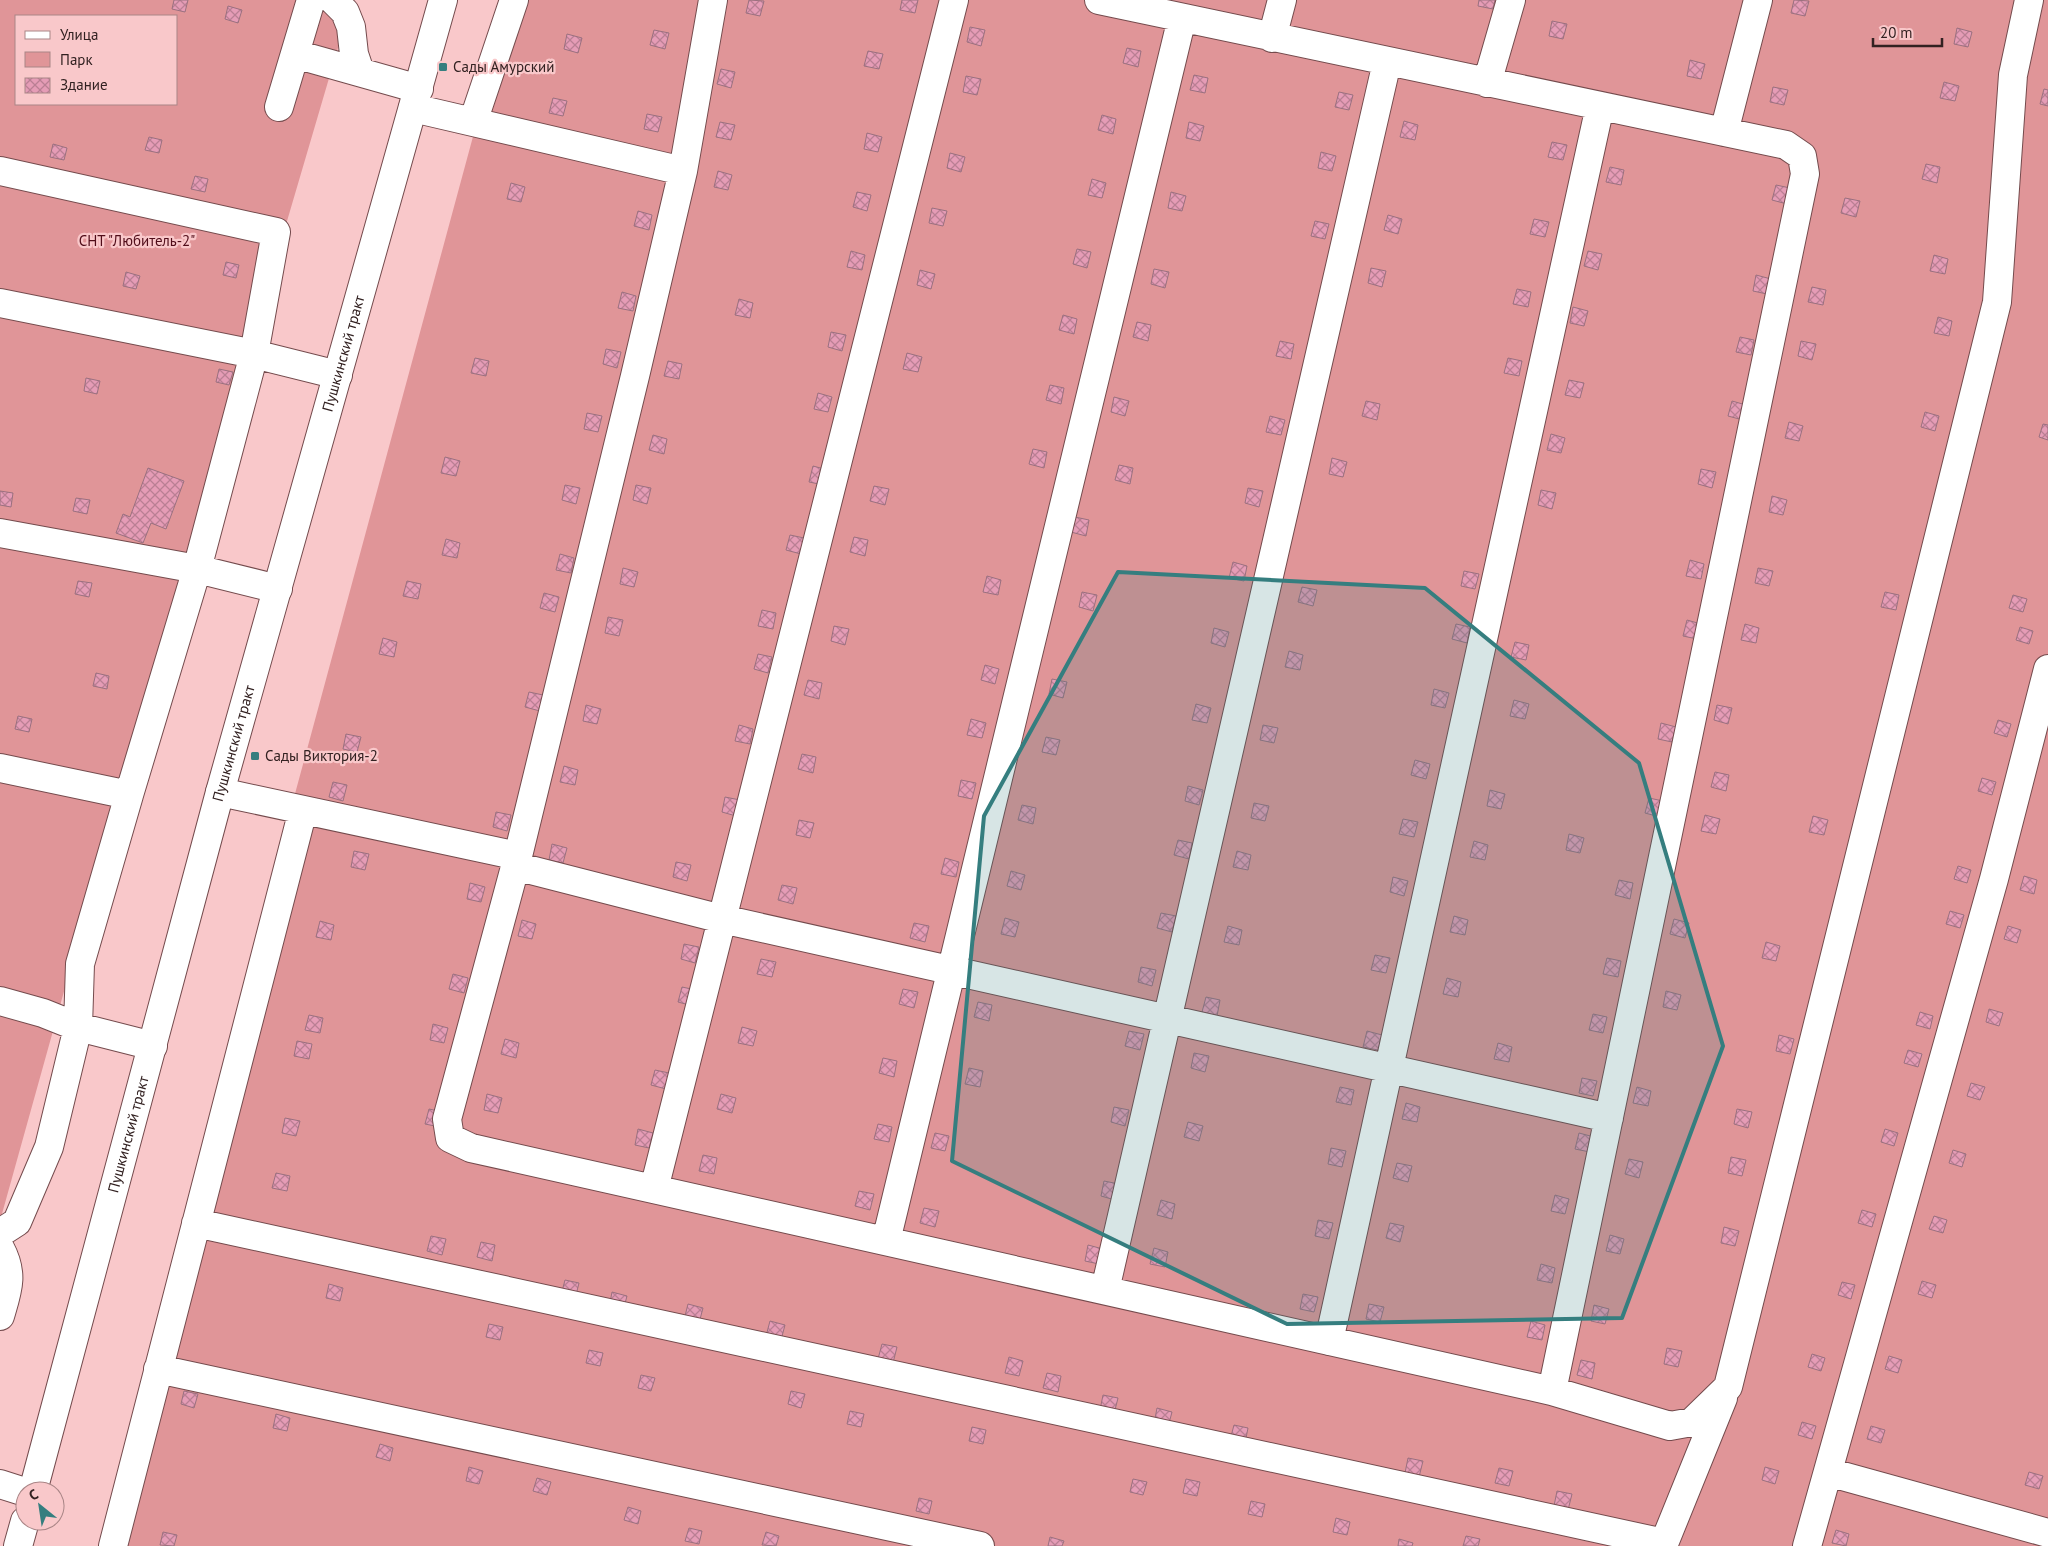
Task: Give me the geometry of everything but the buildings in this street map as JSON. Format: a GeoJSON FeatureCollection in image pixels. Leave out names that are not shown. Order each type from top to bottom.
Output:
{"type":"FeatureCollection","features":[{"type":"Feature","properties":{"kind":"main road"},"geometry":{"type":"LineString","coordinates":[[279,107],[312,0]]}},
{"type":"Feature","properties":{"kind":"main road"},"geometry":{"type":"LineString","coordinates":[[333,0],[345,12],[351,27],[354,54],[360,72]]}},
{"type":"Feature","properties":{"kind":"main road","name":"Пушкинский тракт"},"geometry":{"type":"LineString","coordinates":[[36,1481],[220,792],[443,0]]}},
{"type":"Feature","properties":{"kind":"main road"},"geometry":{"type":"LineString","coordinates":[[473,122],[514,0]]}},
{"type":"Feature","properties":{"kind":"main road"},"geometry":{"type":"LineString","coordinates":[[713,0],[683,171],[517,861],[447,1119],[450,1138],[471,1148],[1552,1391],[1670,1426],[1692,1422],[1728,1387]]}},
{"type":"Feature","properties":{"kind":"main road"},"geometry":{"type":"LineString","coordinates":[[654,1189],[954,0]]}},
{"type":"Feature","properties":{"kind":"main road"},"geometry":{"type":"LineString","coordinates":[[1099,0],[1786,145],[1802,156],[1804,174],[1552,1391]]}},
{"type":"Feature","properties":{"kind":"main road"},"geometry":{"type":"LineString","coordinates":[[1272,38],[1282,0]]}},
{"type":"Feature","properties":{"kind":"main road"},"geometry":{"type":"LineString","coordinates":[[1487,83],[1511,0]]}},
{"type":"Feature","properties":{"kind":"main road"},"geometry":{"type":"LineString","coordinates":[[1724,132],[1758,0]]}},
{"type":"Feature","properties":{"kind":"main road"},"geometry":{"type":"LineString","coordinates":[[196,1223],[1664,1544],[1728,1387],[1997,302],[2013,75],[2029,0]]}},
{"type":"Feature","properties":{"kind":"main road"},"geometry":{"type":"LineString","coordinates":[[886,1241],[1182,18]]}},
{"type":"Feature","properties":{"kind":"main road"},"geometry":{"type":"LineString","coordinates":[[295,54],[360,72],[473,122],[683,171]]}},
{"type":"Feature","properties":{"kind":"main road"},"geometry":{"type":"LineString","coordinates":[[1105,1290],[1386,62]]}},
{"type":"Feature","properties":{"kind":"main road"},"geometry":{"type":"LineString","coordinates":[[1329,1341],[1600,106]]}},
{"type":"Feature","properties":{"kind":"main road"},"geometry":{"type":"LineString","coordinates":[[0,170],[276,232],[254,354],[197,569],[80,964],[78,1027],[49,1147],[17,1222],[0,1233]]}},
{"type":"Feature","properties":{"kind":"main road"},"geometry":{"type":"LineString","coordinates":[[0,303],[254,354],[338,376]]}},
{"type":"Feature","properties":{"kind":"main road"},"geometry":{"type":"LineString","coordinates":[[0,533],[197,569],[278,589]]}},
{"type":"Feature","properties":{"kind":"main road"},"geometry":{"type":"LineString","coordinates":[[1807,1546],[1994,879],[2048,669]]}},
{"type":"Feature","properties":{"kind":"main road"},"geometry":{"type":"LineString","coordinates":[[0,768],[129,795]]}},
{"type":"Feature","properties":{"kind":"main road"},"geometry":{"type":"LineString","coordinates":[[220,792],[517,861],[722,919],[1608,1118]]}},
{"type":"Feature","properties":{"kind":"main road"},"geometry":{"type":"LineString","coordinates":[[113,1546],[303,810]]}},
{"type":"Feature","properties":{"kind":"main road"},"geometry":{"type":"LineString","coordinates":[[0,1001],[43,1013],[78,1027],[153,1046]]}},
{"type":"Feature","properties":{"kind":"main road"},"geometry":{"type":"LineString","coordinates":[[0,1248],[8,1262],[10,1285],[0,1316]]}},
{"type":"Feature","properties":{"kind":"main road"},"geometry":{"type":"LineString","coordinates":[[158,1369],[980,1546]]}},
{"type":"Feature","properties":{"kind":"main road"},"geometry":{"type":"LineString","coordinates":[[1828,1472],[2048,1533]]}},
{"type":"Feature","properties":{"kind":"main road"},"geometry":{"type":"LineString","coordinates":[[0,1484],[15,1489]]}},
{"type":"Feature","properties":{"kind":"main road"},"geometry":{"type":"LineString","coordinates":[[18,1546],[22,1531]]}},
{"type":"Feature","properties":{"kind":"main road"},"geometry":{"type":"LineString","coordinates":[[2046,1546],[2048,1538]]}},
{"type":"Feature","properties":{"kind":"highlighted area"},"geometry":{"type":"Polygon","coordinates":[[[1118,572],[1425,588],[1639,763],[1723,1046],[1622,1318],[1287,1324],[952,1161],[984,816],[1118,572]]]}},
{"type":"Feature","properties":{"kind":"green space","name":"СНТ \"Любитель-2\""},"geometry":{"type":"Polygon","coordinates":[[[0,0],[352,0],[126,769],[0,1221],[0,0]]]}},
{"type":"Feature","properties":{"kind":"green space"},"geometry":{"type":"Polygon","coordinates":[[[510,0],[2048,0],[2048,1546],[102,1546],[260,923],[510,0]]]}},
{"type":"Feature","properties":{"kind":"place","name":"Сады Амурский"},"geometry":{"type":"Point","coordinates":[443,67]}},
{"type":"Feature","properties":{"kind":"place","name":"Сады Виктория-2"},"geometry":{"type":"Point","coordinates":[255,756]}}]}
